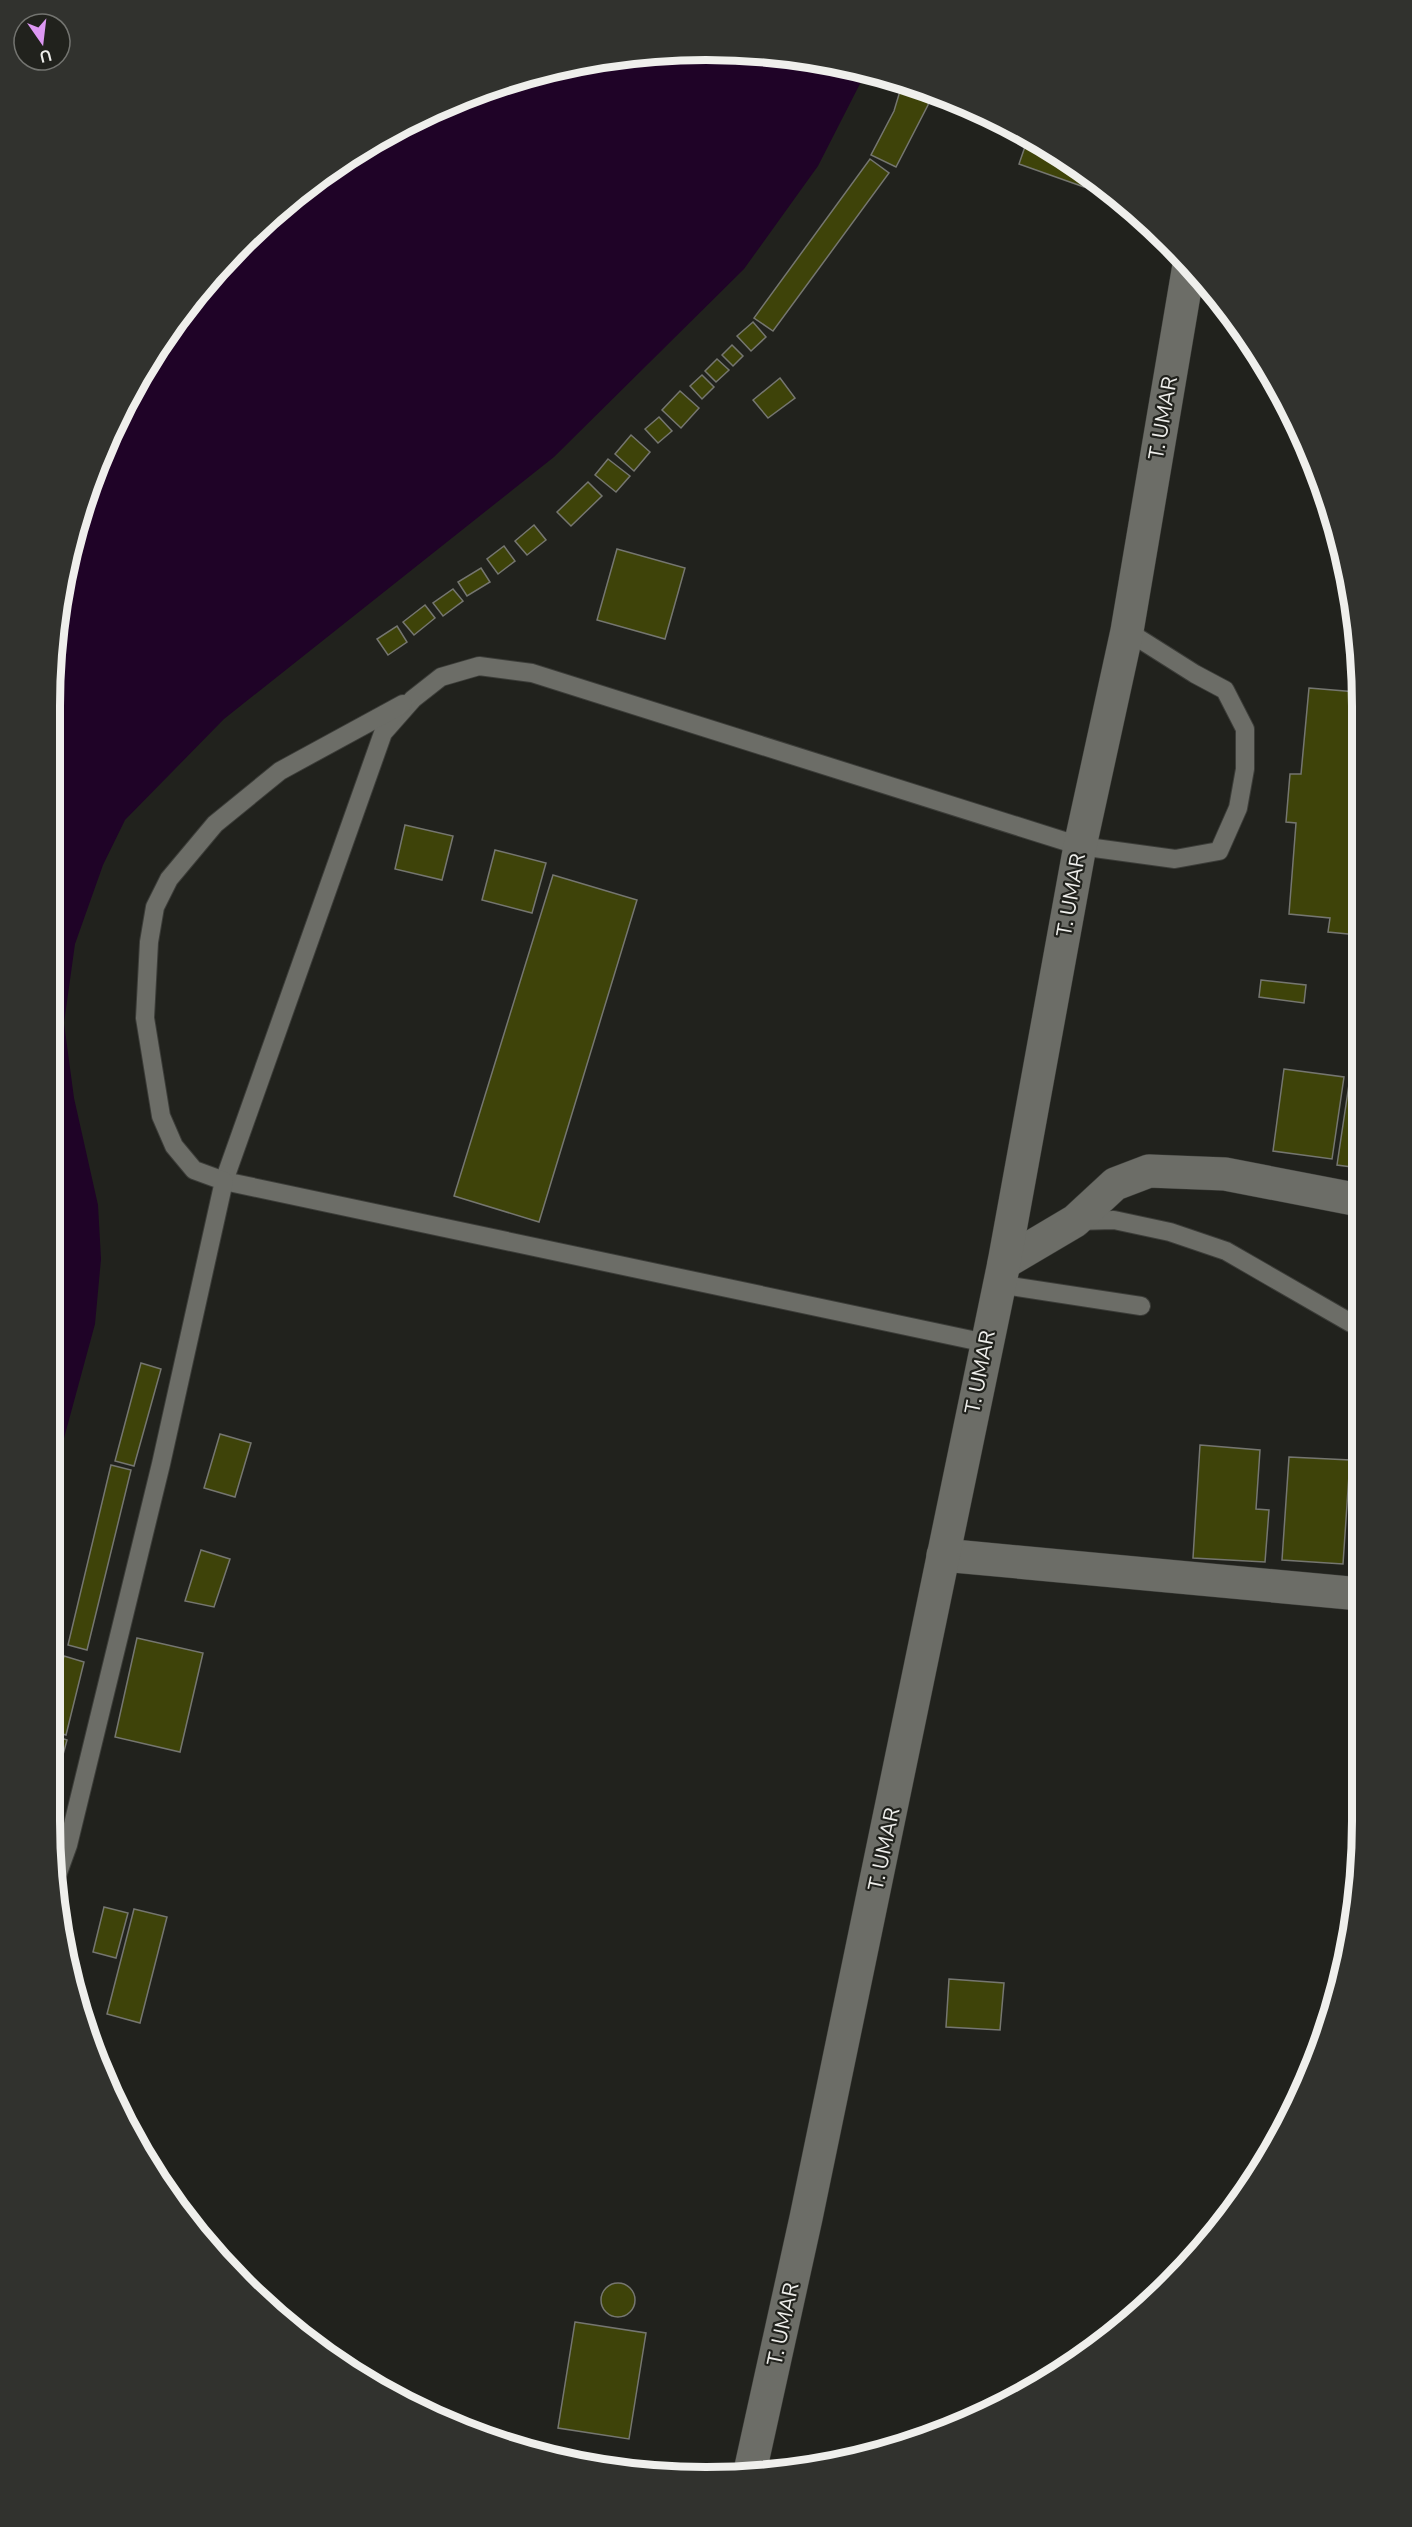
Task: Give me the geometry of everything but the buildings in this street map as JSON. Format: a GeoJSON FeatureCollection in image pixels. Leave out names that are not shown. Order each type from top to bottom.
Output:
{"type":"FeatureCollection","features":[{"type":"Feature","properties":{"kind":"street","name":"T. UMAR"},"geometry":{"type":"LineString","coordinates":[[751,2466],[809,2207],[1001,1274],[1080,846],[1127,631],[1187,275]]}},
{"type":"Feature","properties":{"kind":"street"},"geometry":{"type":"LineString","coordinates":[[1001,1274],[1075,1221],[1114,1184],[1149,1171],[1225,1174],[1352,1199]]}},
{"type":"Feature","properties":{"kind":"street"},"geometry":{"type":"LineString","coordinates":[[943,1555],[1352,1593]]}},
{"type":"Feature","properties":{"kind":"lane"},"geometry":{"type":"LineString","coordinates":[[986,1343],[224,1181],[194,1170],[174,1146],[161,1116],[145,1018],[149,942],[155,907],[169,879],[215,824],[280,771],[412,699],[441,677],[479,666],[532,673],[1080,846],[1175,859],[1219,851],[1238,808],[1245,768],[1245,729],[1225,690],[1195,675],[1127,631]]}},
{"type":"Feature","properties":{"kind":"lane"},"geometry":{"type":"LineString","coordinates":[[61,1864],[68,1845],[158,1475],[224,1181],[383,734],[412,699]]}},
{"type":"Feature","properties":{"kind":"lane"},"geometry":{"type":"LineString","coordinates":[[1075,1221],[1114,1220],[1170,1232],[1226,1251],[1351,1323]]}},
{"type":"Feature","properties":{"kind":"lane"},"geometry":{"type":"LineString","coordinates":[[1001,1274],[1141,1306]]}},
{"type":"Feature","properties":{"kind":"shaded area"},"geometry":{"type":"Polygon","coordinates":[[[664,61],[748,61],[832,72],[862,79],[818,166],[744,269],[554,457],[224,719],[125,820],[103,865],[75,944],[64,1023],[74,1098],[98,1205],[101,1259],[95,1324],[60,1453],[61,664],[72,580],[94,498],[127,420],[169,347],[220,280],[280,220],[347,169],[420,127],[459,109],[498,94],[580,72],[664,61]]]}}]}
